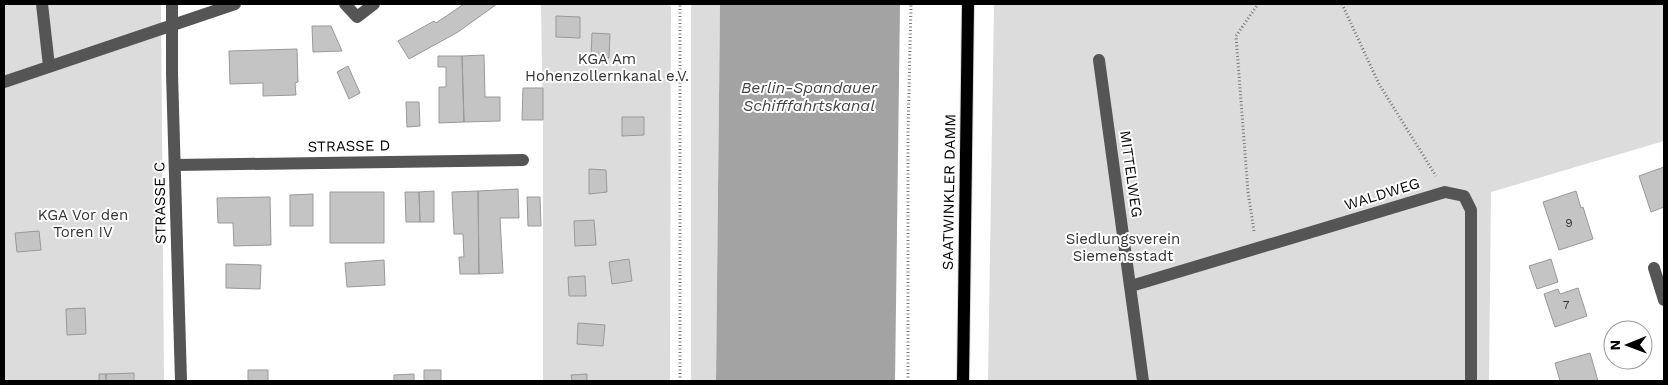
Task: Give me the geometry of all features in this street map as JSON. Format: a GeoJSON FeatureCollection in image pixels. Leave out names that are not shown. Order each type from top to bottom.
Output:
{"type":"FeatureCollection","features":[{"type":"Feature","properties":{"kind":"main road","name":"SAATWINKLER DAMM"},"geometry":{"type":"LineString","coordinates":[[963,381],[968,4]]}},
{"type":"Feature","properties":{"kind":"street"},"geometry":{"type":"LineString","coordinates":[[42,4],[50,66]]}},
{"type":"Feature","properties":{"kind":"street","name":"STRASSE C"},"geometry":{"type":"LineString","coordinates":[[172,4],[172,74],[181,381]]}},
{"type":"Feature","properties":{"kind":"street"},"geometry":{"type":"LineString","coordinates":[[4,82],[235,4]]}},
{"type":"Feature","properties":{"kind":"street"},"geometry":{"type":"LineString","coordinates":[[345,4],[357,16],[374,4]]}},
{"type":"Feature","properties":{"kind":"street","name":"MITTELWEG"},"geometry":{"type":"LineString","coordinates":[[1099,60],[1143,381]]}},
{"type":"Feature","properties":{"kind":"street","name":"STRASSE D"},"geometry":{"type":"LineString","coordinates":[[176,165],[523,160]]}},
{"type":"Feature","properties":{"kind":"street"},"geometry":{"type":"LineString","coordinates":[[1445,192],[1464,196],[1471,210],[1470,381]]}},
{"type":"Feature","properties":{"kind":"street","name":"WALDWEG"},"geometry":{"type":"LineString","coordinates":[[1131,286],[1445,192]]}},
{"type":"Feature","properties":{"kind":"street"},"geometry":{"type":"LineString","coordinates":[[1654,268],[1664,300]]}},
{"type":"Feature","properties":{"kind":"path"},"geometry":{"type":"LineString","coordinates":[[680,4],[680,381]]}},
{"type":"Feature","properties":{"kind":"path"},"geometry":{"type":"LineString","coordinates":[[908,381],[908,134],[911,4]]}},
{"type":"Feature","properties":{"kind":"path"},"geometry":{"type":"LineString","coordinates":[[1256,248],[1248,192],[1236,36],[1258,4]]}},
{"type":"Feature","properties":{"kind":"path"},"geometry":{"type":"LineString","coordinates":[[1342,4],[1379,84],[1429,162],[1445,192]]}},
{"type":"Feature","properties":{"kind":"green space","name":"KGA Vor den Toren IV"},"geometry":{"type":"Polygon","coordinates":[[[4,4],[161,4],[164,381],[4,381],[4,4]]]}},
{"type":"Feature","properties":{"kind":"green space","name":"KGA Am Hohenzollernkanal e.V."},"geometry":{"type":"Polygon","coordinates":[[[541,4],[662,4],[671,6],[670,381],[543,381],[541,4]]]}},
{"type":"Feature","properties":{"kind":"green space"},"geometry":{"type":"Polygon","coordinates":[[[691,4],[720,4],[716,381],[691,381],[691,4]]]}},
{"type":"Feature","properties":{"kind":"green space","name":"Siedlungsverein Siemensstadt"},"geometry":{"type":"Polygon","coordinates":[[[994,4],[1664,4],[1664,141],[1491,192],[1489,381],[988,381],[994,4]]]}},
{"type":"Feature","properties":{"kind":"water","name":"Berlin-Spandauer Schifffahrtskanal"},"geometry":{"type":"Polygon","coordinates":[[[720,4],[900,4],[895,381],[716,381],[720,4]]]}},
{"type":"Feature","properties":{"kind":"building"},"geometry":{"type":"Polygon","coordinates":[[[464,4],[497,4],[458,32],[409,59],[398,41],[434,21],[436,23],[464,4]]]}},
{"type":"Feature","properties":{"kind":"building"},"geometry":{"type":"Polygon","coordinates":[[[556,16],[580,17],[580,38],[556,37],[556,16]]]}},
{"type":"Feature","properties":{"kind":"building"},"geometry":{"type":"Polygon","coordinates":[[[312,26],[331,26],[342,51],[313,52],[312,26]]]}},
{"type":"Feature","properties":{"kind":"building"},"geometry":{"type":"Polygon","coordinates":[[[592,33],[610,34],[609,58],[591,57],[592,33]]]}},
{"type":"Feature","properties":{"kind":"building"},"geometry":{"type":"Polygon","coordinates":[[[297,49],[298,82],[295,83],[296,95],[263,96],[263,83],[230,84],[229,51],[297,49]]]}},
{"type":"Feature","properties":{"kind":"building"},"geometry":{"type":"Polygon","coordinates":[[[484,55],[485,97],[500,97],[500,121],[464,122],[462,56],[484,55]]]}},
{"type":"Feature","properties":{"kind":"building"},"geometry":{"type":"Polygon","coordinates":[[[438,56],[462,56],[464,122],[439,123],[439,87],[446,87],[446,67],[438,67],[438,56]]]}},
{"type":"Feature","properties":{"kind":"building"},"geometry":{"type":"Polygon","coordinates":[[[348,66],[360,93],[349,99],[337,72],[348,66]]]}},
{"type":"Feature","properties":{"kind":"building"},"geometry":{"type":"Polygon","coordinates":[[[523,88],[543,88],[543,120],[522,120],[523,88]]]}},
{"type":"Feature","properties":{"kind":"building"},"geometry":{"type":"Polygon","coordinates":[[[406,102],[419,102],[420,126],[407,127],[406,102]]]}},
{"type":"Feature","properties":{"kind":"building"},"geometry":{"type":"Polygon","coordinates":[[[622,117],[644,117],[644,135],[622,136],[622,117]]]}},
{"type":"Feature","properties":{"kind":"building"},"geometry":{"type":"Polygon","coordinates":[[[1664,167],[1664,207],[1651,212],[1639,176],[1664,167]]]}},
{"type":"Feature","properties":{"kind":"building"},"geometry":{"type":"Polygon","coordinates":[[[589,169],[606,170],[607,192],[589,194],[589,169]]]}},
{"type":"Feature","properties":{"kind":"building"},"geometry":{"type":"Polygon","coordinates":[[[518,189],[519,218],[500,218],[503,273],[479,274],[478,191],[518,189]]]}},
{"type":"Feature","properties":{"kind":"building"},"geometry":{"type":"Polygon","coordinates":[[[434,191],[434,222],[420,222],[419,192],[434,191]]]}},
{"type":"Feature","properties":{"kind":"building"},"geometry":{"type":"Polygon","coordinates":[[[478,191],[479,274],[460,274],[459,257],[464,257],[463,234],[454,234],[452,192],[478,191]]]}},
{"type":"Feature","properties":{"kind":"building"},"geometry":{"type":"Polygon","coordinates":[[[1576,191],[1593,239],[1559,250],[1543,202],[1576,191]]]}},
{"type":"Feature","properties":{"kind":"building"},"geometry":{"type":"Polygon","coordinates":[[[330,192],[384,192],[384,243],[330,243],[330,192]]]}},
{"type":"Feature","properties":{"kind":"building"},"geometry":{"type":"Polygon","coordinates":[[[405,192],[419,192],[420,222],[406,222],[405,192]]]}},
{"type":"Feature","properties":{"kind":"building"},"geometry":{"type":"Polygon","coordinates":[[[313,194],[313,226],[290,226],[290,195],[313,194]]]}},
{"type":"Feature","properties":{"kind":"building"},"geometry":{"type":"Polygon","coordinates":[[[270,197],[271,245],[234,246],[233,223],[218,223],[217,198],[270,197]]]}},
{"type":"Feature","properties":{"kind":"building"},"geometry":{"type":"Polygon","coordinates":[[[527,197],[540,197],[541,226],[528,226],[527,197]]]}},
{"type":"Feature","properties":{"kind":"building"},"geometry":{"type":"Polygon","coordinates":[[[594,220],[596,245],[575,246],[574,221],[594,220]]]}},
{"type":"Feature","properties":{"kind":"building"},"geometry":{"type":"Polygon","coordinates":[[[39,231],[41,250],[17,252],[15,233],[39,231]]]}},
{"type":"Feature","properties":{"kind":"building"},"geometry":{"type":"Polygon","coordinates":[[[629,259],[632,281],[612,284],[609,262],[629,259]]]}},
{"type":"Feature","properties":{"kind":"building"},"geometry":{"type":"Polygon","coordinates":[[[1551,259],[1558,282],[1537,289],[1529,266],[1551,259]]]}},
{"type":"Feature","properties":{"kind":"building"},"geometry":{"type":"Polygon","coordinates":[[[384,260],[385,285],[347,287],[345,263],[384,260]]]}},
{"type":"Feature","properties":{"kind":"building"},"geometry":{"type":"Polygon","coordinates":[[[226,264],[261,265],[260,289],[226,288],[226,264]]]}},
{"type":"Feature","properties":{"kind":"building"},"geometry":{"type":"Polygon","coordinates":[[[585,276],[586,296],[569,296],[568,277],[585,276]]]}},
{"type":"Feature","properties":{"kind":"building"},"geometry":{"type":"Polygon","coordinates":[[[1578,288],[1587,316],[1555,327],[1544,294],[1558,289],[1560,294],[1578,288]]]}},
{"type":"Feature","properties":{"kind":"building"},"geometry":{"type":"Polygon","coordinates":[[[85,308],[86,334],[67,335],[66,309],[85,308]]]}},
{"type":"Feature","properties":{"kind":"building"},"geometry":{"type":"Polygon","coordinates":[[[578,323],[605,325],[603,346],[577,344],[578,323]]]}},
{"type":"Feature","properties":{"kind":"building"},"geometry":{"type":"Polygon","coordinates":[[[1590,353],[1598,381],[1560,381],[1555,363],[1590,353]]]}},
{"type":"Feature","properties":{"kind":"building"},"geometry":{"type":"Polygon","coordinates":[[[248,370],[268,370],[268,381],[248,381],[248,370]]]}},
{"type":"Feature","properties":{"kind":"building"},"geometry":{"type":"Polygon","coordinates":[[[424,370],[441,370],[441,381],[424,381],[424,370]]]}},
{"type":"Feature","properties":{"kind":"building"},"geometry":{"type":"Polygon","coordinates":[[[134,373],[134,381],[106,381],[106,374],[134,373]]]}},
{"type":"Feature","properties":{"kind":"building"},"geometry":{"type":"Polygon","coordinates":[[[99,374],[106,374],[106,381],[99,381],[99,374]]]}},
{"type":"Feature","properties":{"kind":"building"},"geometry":{"type":"Polygon","coordinates":[[[414,374],[414,381],[394,381],[394,375],[414,374]]]}},
{"type":"Feature","properties":{"kind":"building"},"geometry":{"type":"Polygon","coordinates":[[[587,374],[587,381],[572,381],[571,375],[587,374]]]}}]}
